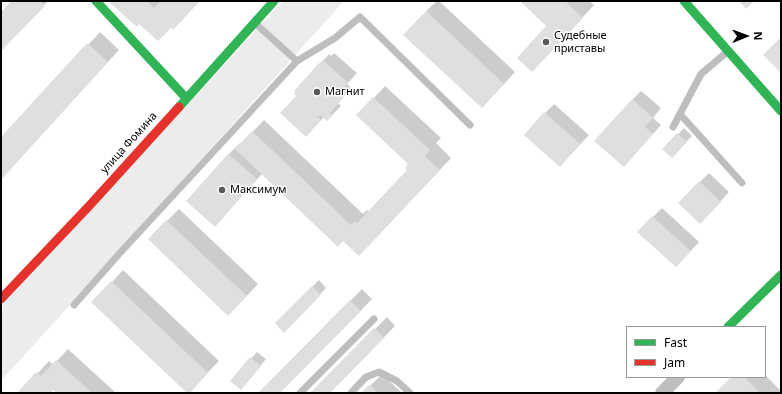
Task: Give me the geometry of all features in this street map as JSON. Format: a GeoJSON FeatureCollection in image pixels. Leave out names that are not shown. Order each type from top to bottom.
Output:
{"type":"FeatureCollection","features":[{"type":"Feature","properties":{"kind":"main road"},"geometry":{"type":"LineString","coordinates":[[96,1],[186,98]]}},
{"type":"Feature","properties":{"kind":"main road","name":"улица Фомина"},"geometry":{"type":"LineString","coordinates":[[1,299],[90,205],[171,113],[274,1]]}},
{"type":"Feature","properties":{"kind":"main road"},"geometry":{"type":"LineString","coordinates":[[684,1],[781,111]]}},
{"type":"Feature","properties":{"kind":"main road"},"geometry":{"type":"LineString","coordinates":[[729,326],[781,275]]}},
{"type":"Feature","properties":{"kind":"street"},"geometry":{"type":"LineString","coordinates":[[662,393],[677,378]]}},
{"type":"Feature","properties":{"kind":"lane"},"geometry":{"type":"LineString","coordinates":[[74,305],[297,61],[335,38],[360,17],[470,125]]}},
{"type":"Feature","properties":{"kind":"lane"},"geometry":{"type":"LineString","coordinates":[[254,22],[297,61]]}},
{"type":"Feature","properties":{"kind":"lane"},"geometry":{"type":"LineString","coordinates":[[673,127],[701,74],[728,51]]}},
{"type":"Feature","properties":{"kind":"lane"},"geometry":{"type":"LineString","coordinates":[[680,114],[742,183]]}},
{"type":"Feature","properties":{"kind":"lane"},"geometry":{"type":"LineString","coordinates":[[300,393],[374,319]]}},
{"type":"Feature","properties":{"kind":"lane"},"geometry":{"type":"LineString","coordinates":[[351,393],[366,377],[379,372],[397,381],[410,393]]}},
{"type":"Feature","properties":{"kind":"shaded area"},"geometry":{"type":"Polygon","coordinates":[[[283,1],[344,1],[1,381],[1,307],[283,1]]]}},
{"type":"Feature","properties":{"kind":"building"},"geometry":{"type":"Polygon","coordinates":[[[11,1],[40,1],[45,6],[1,51],[1,12],[11,1]]]}},
{"type":"Feature","properties":{"kind":"building"},"geometry":{"type":"Polygon","coordinates":[[[108,1],[147,1],[154,8],[161,1],[200,1],[173,30],[171,28],[158,41],[139,24],[137,27],[108,1]]]}},
{"type":"Feature","properties":{"kind":"building","name":"Судебные приставы"},"geometry":{"type":"Polygon","coordinates":[[[520,1],[565,1],[583,18],[532,72],[517,58],[546,26],[520,1]]]}},
{"type":"Feature","properties":{"kind":"building"},"geometry":{"type":"Polygon","coordinates":[[[739,1],[754,1],[746,9],[739,1]]]}},
{"type":"Feature","properties":{"kind":"building"},"geometry":{"type":"Polygon","coordinates":[[[426,11],[504,84],[482,108],[403,35],[426,11]]]}},
{"type":"Feature","properties":{"kind":"building"},"geometry":{"type":"Polygon","coordinates":[[[781,37],[781,71],[780,72],[763,55],[781,37]]]}},
{"type":"Feature","properties":{"kind":"building"},"geometry":{"type":"Polygon","coordinates":[[[87,43],[108,62],[1,180],[1,137],[87,43]]]}},
{"type":"Feature","properties":{"kind":"building","name":"Магнит"},"geometry":{"type":"Polygon","coordinates":[[[324,61],[348,83],[338,94],[343,98],[330,113],[333,115],[327,121],[320,115],[318,117],[321,120],[306,137],[280,113],[296,96],[294,94],[296,92],[294,91],[319,63],[321,64],[324,61]]]}},
{"type":"Feature","properties":{"kind":"building"},"geometry":{"type":"Polygon","coordinates":[[[373,97],[430,150],[425,156],[440,170],[359,256],[343,241],[338,247],[235,149],[252,131],[351,225],[355,221],[357,223],[407,170],[405,168],[408,164],[356,115],[373,97]]]}},
{"type":"Feature","properties":{"kind":"building"},"geometry":{"type":"Polygon","coordinates":[[[632,99],[653,118],[645,127],[653,134],[624,167],[594,141],[632,99]]]}},
{"type":"Feature","properties":{"kind":"building"},"geometry":{"type":"Polygon","coordinates":[[[544,112],[580,144],[560,167],[524,135],[544,112]]]}},
{"type":"Feature","properties":{"kind":"building"},"geometry":{"type":"Polygon","coordinates":[[[677,133],[687,142],[672,158],[662,149],[677,133]]]}},
{"type":"Feature","properties":{"kind":"building","name":"Максимум"},"geometry":{"type":"Polygon","coordinates":[[[228,154],[257,179],[215,227],[186,201],[228,154]]]}},
{"type":"Feature","properties":{"kind":"building"},"geometry":{"type":"Polygon","coordinates":[[[699,181],[721,202],[700,224],[678,203],[699,181]]]}},
{"type":"Feature","properties":{"kind":"building"},"geometry":{"type":"Polygon","coordinates":[[[652,216],[691,251],[676,267],[637,232],[652,216]]]}},
{"type":"Feature","properties":{"kind":"building"},"geometry":{"type":"Polygon","coordinates":[[[166,220],[247,296],[228,316],[148,239],[166,220]]]}},
{"type":"Feature","properties":{"kind":"building"},"geometry":{"type":"Polygon","coordinates":[[[111,281],[208,373],[190,393],[187,393],[91,302],[111,281]]]}},
{"type":"Feature","properties":{"kind":"building"},"geometry":{"type":"Polygon","coordinates":[[[312,286],[321,295],[284,333],[275,323],[312,286]]]}},
{"type":"Feature","properties":{"kind":"building"},"geometry":{"type":"Polygon","coordinates":[[[350,300],[361,311],[280,393],[258,393],[350,300]]]}},
{"type":"Feature","properties":{"kind":"building"},"geometry":{"type":"Polygon","coordinates":[[[374,328],[384,338],[330,393],[310,393],[374,328]]]}},
{"type":"Feature","properties":{"kind":"building"},"geometry":{"type":"Polygon","coordinates":[[[250,357],[261,366],[241,390],[230,381],[250,357]]]}},
{"type":"Feature","properties":{"kind":"building"},"geometry":{"type":"Polygon","coordinates":[[[56,360],[92,393],[57,393],[53,390],[51,393],[17,393],[36,372],[41,376],[56,360]]]}},
{"type":"Feature","properties":{"kind":"building"},"geometry":{"type":"Polygon","coordinates":[[[730,378],[745,378],[760,393],[715,393],[730,378]]]}},
{"type":"Feature","properties":{"kind":"building"},"geometry":{"type":"Polygon","coordinates":[[[369,385],[378,393],[361,393],[369,385]]]}},
{"type":"Feature","properties":{"kind":"traffic: fast"},"geometry":{"type":"LineString","coordinates":[[96,1],[186,98]]}},
{"type":"Feature","properties":{"kind":"traffic: fast"},"geometry":{"type":"LineString","coordinates":[[179,107],[274,1]]}},
{"type":"Feature","properties":{"kind":"traffic: fast"},"geometry":{"type":"LineString","coordinates":[[684,1],[781,111]]}},
{"type":"Feature","properties":{"kind":"traffic: fast"},"geometry":{"type":"LineString","coordinates":[[729,326],[781,275]]}},
{"type":"Feature","properties":{"kind":"traffic: jam"},"geometry":{"type":"LineString","coordinates":[[1,299],[90,205],[179,107]]}},
{"type":"Feature","properties":{"kind":"place","name":"Судебные приставы"},"geometry":{"type":"Point","coordinates":[546,42]}},
{"type":"Feature","properties":{"kind":"place","name":"Магнит"},"geometry":{"type":"Point","coordinates":[317,92]}},
{"type":"Feature","properties":{"kind":"place","name":"Максимум"},"geometry":{"type":"Point","coordinates":[222,190]}}]}
